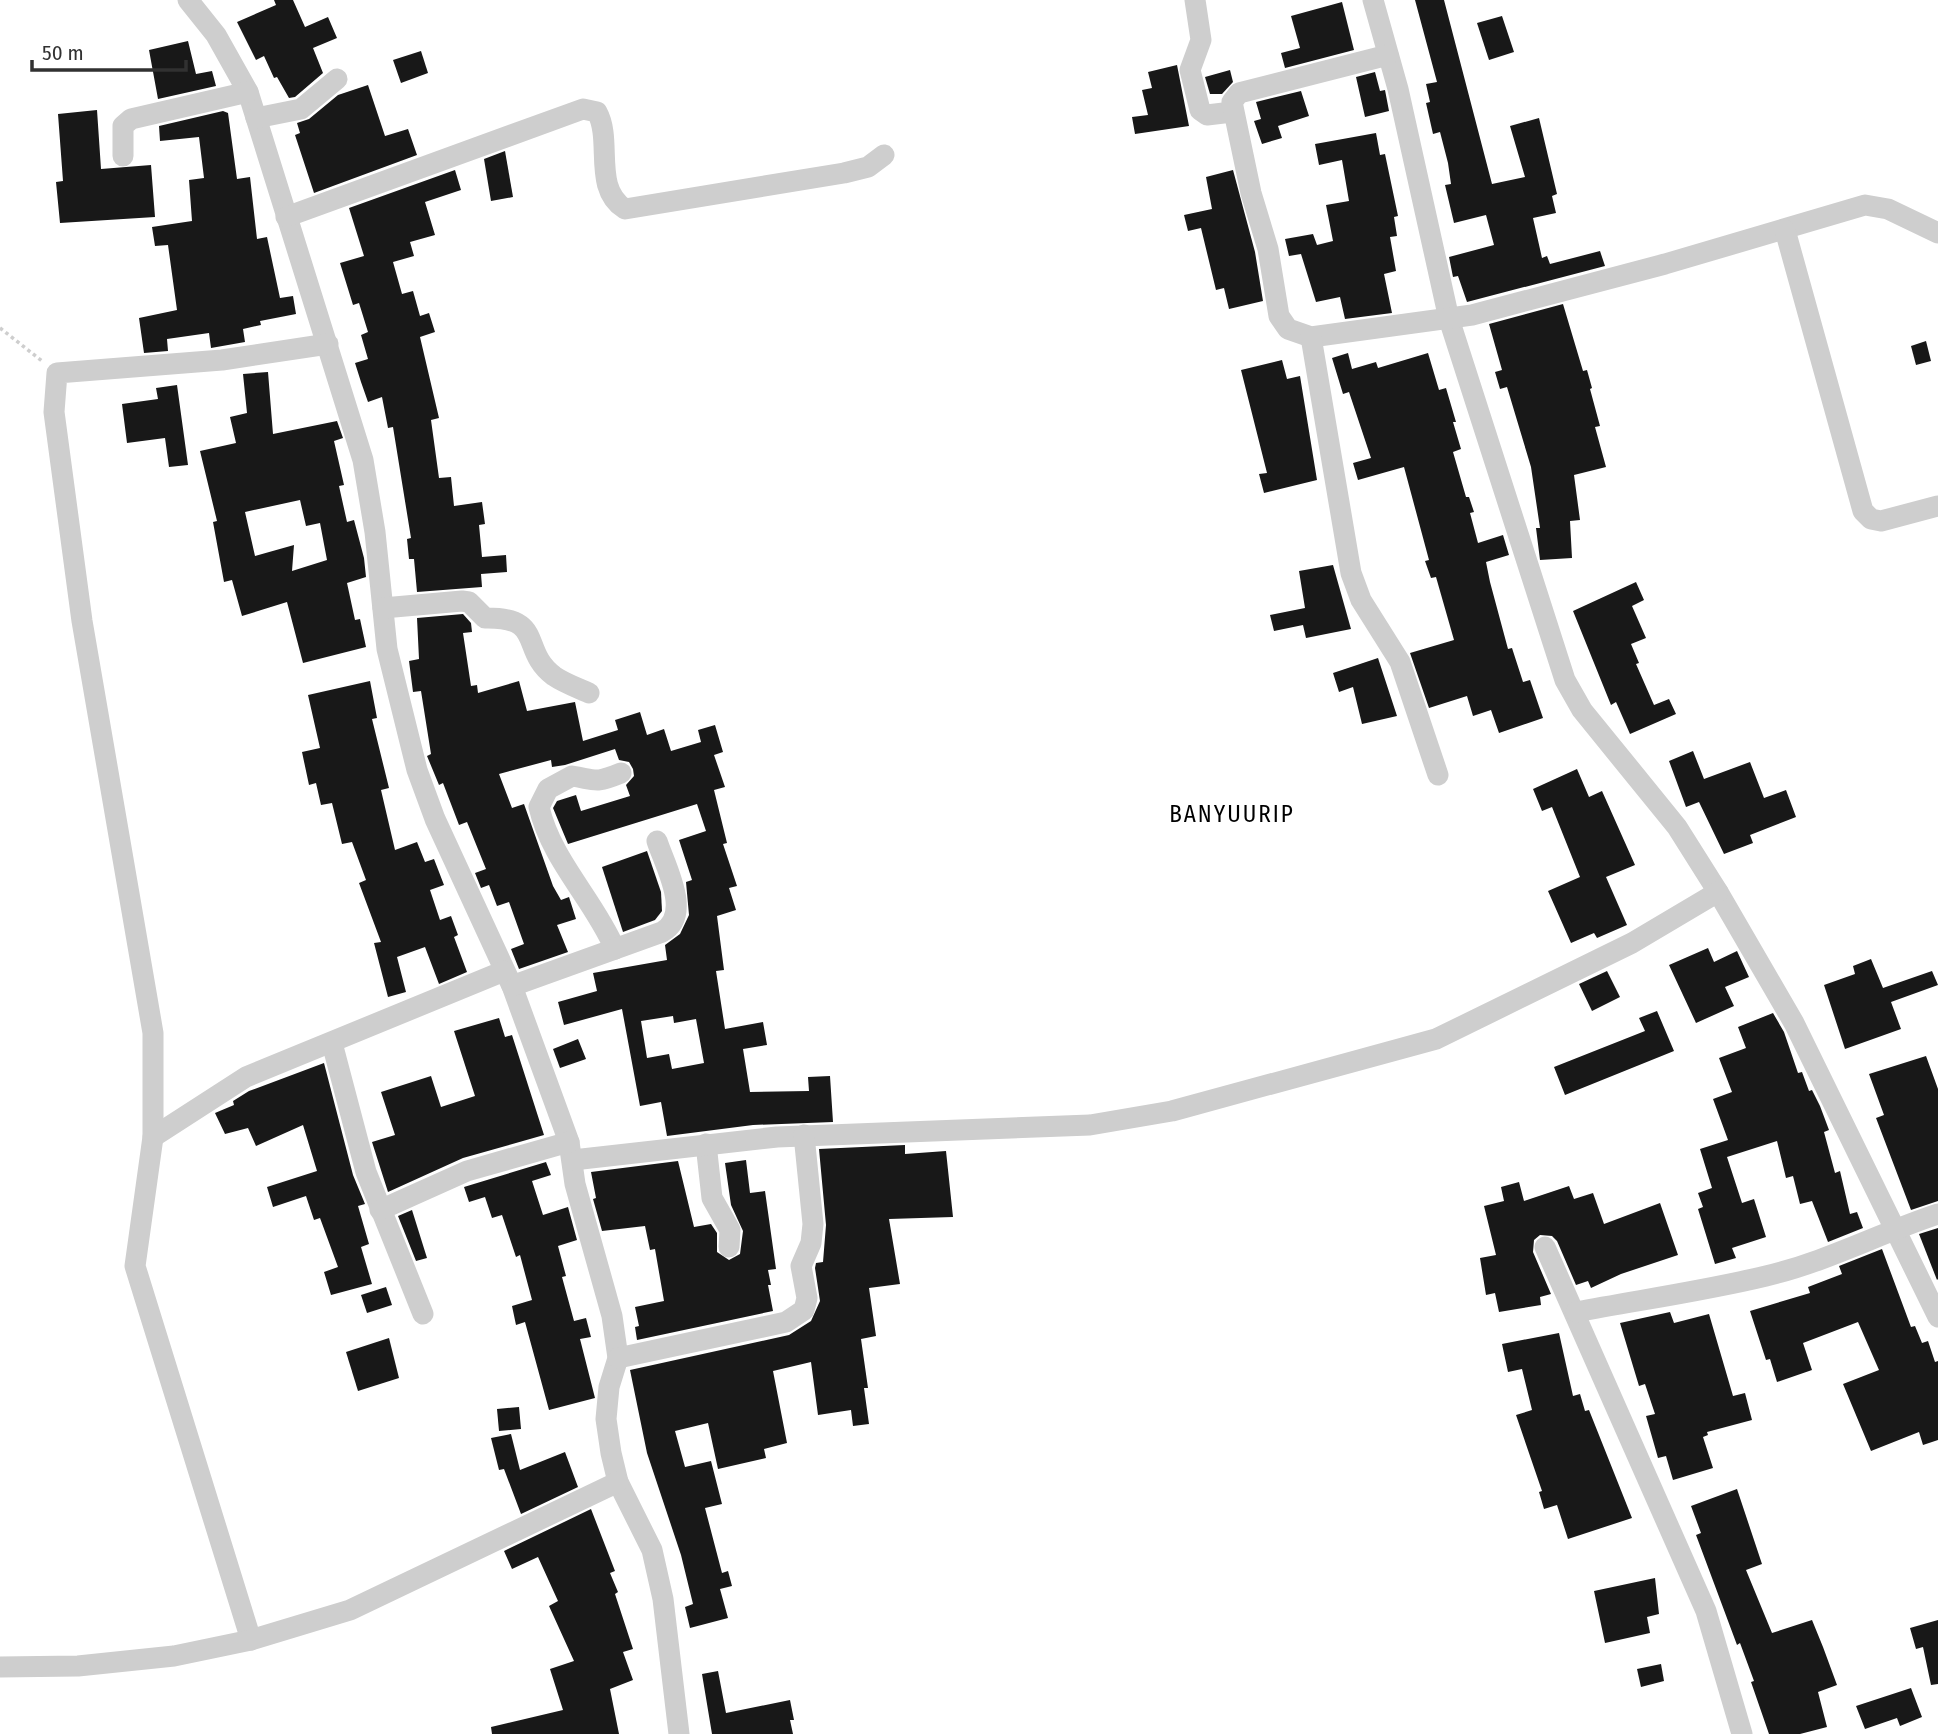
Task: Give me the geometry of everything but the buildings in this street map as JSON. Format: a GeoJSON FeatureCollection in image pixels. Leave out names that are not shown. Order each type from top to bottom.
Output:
{"type":"FeatureCollection","features":[{"type":"Feature","properties":{"kind":"street"},"geometry":{"type":"LineString","coordinates":[[188,0],[216,36],[248,92],[257,118],[363,460],[376,532],[387,649],[417,770],[435,819],[508,979],[571,1151],[575,1184],[605,1289],[618,1357],[609,1387],[606,1419],[618,1482],[652,1550],[663,1600],[679,1734]]}},
{"type":"Feature","properties":{"kind":"street"},"geometry":{"type":"LineString","coordinates":[[1195,0],[1201,40],[1190,70],[1200,110],[1207,115],[1232,112]]}},
{"type":"Feature","properties":{"kind":"street"},"geometry":{"type":"LineString","coordinates":[[1373,0],[1449,319],[1569,687],[1582,710],[1677,827],[1718,892],[1794,1023],[1892,1229],[1938,1317]]}},
{"type":"Feature","properties":{"kind":"street"},"geometry":{"type":"LineString","coordinates":[[1388,55],[1237,94],[1232,102],[1232,112],[1268,249],[1279,316],[1288,329],[1311,337],[1449,319],[1876,205],[1938,233]]}},
{"type":"Feature","properties":{"kind":"street"},"geometry":{"type":"LineString","coordinates":[[257,118],[301,109],[337,79]]}},
{"type":"Feature","properties":{"kind":"street"},"geometry":{"type":"LineString","coordinates":[[123,156],[123,126],[131,119],[248,92]]}},
{"type":"Feature","properties":{"kind":"street"},"geometry":{"type":"LineString","coordinates":[[286,217],[583,109],[597,113],[601,120],[604,128],[603,158],[610,192],[625,209],[844,173],[868,167],[884,155]]}},
{"type":"Feature","properties":{"kind":"street"},"geometry":{"type":"LineString","coordinates":[[1785,230],[1863,511],[1871,519],[1881,521],[1938,506]]}},
{"type":"Feature","properties":{"kind":"street"},"geometry":{"type":"LineString","coordinates":[[1311,337],[1350,573],[1361,600],[1400,662],[1438,775]]}},
{"type":"Feature","properties":{"kind":"street"},"geometry":{"type":"LineString","coordinates":[[250,1640],[135,1266],[153,1137],[153,1033],[82,621],[54,412],[57,373],[222,360],[328,344]]}},
{"type":"Feature","properties":{"kind":"street"},"geometry":{"type":"LineString","coordinates":[[383,608],[462,601],[469,602],[485,618],[509,618],[523,626],[540,659],[554,676],[589,693]]}},
{"type":"Feature","properties":{"kind":"street"},"geometry":{"type":"LineString","coordinates":[[615,949],[595,910],[556,852],[539,807],[548,789],[572,776],[588,782],[602,781],[621,773]]}},
{"type":"Feature","properties":{"kind":"street"},"geometry":{"type":"LineString","coordinates":[[153,1137],[246,1077],[508,979],[615,949],[662,932],[676,920],[676,900],[657,841]]}},
{"type":"Feature","properties":{"kind":"street"},"geometry":{"type":"LineString","coordinates":[[380,1210],[467,1171],[571,1151],[706,1144],[804,1135],[1090,1125],[1172,1111],[1436,1039],[1632,943],[1718,892]]}},
{"type":"Feature","properties":{"kind":"street"},"geometry":{"type":"LineString","coordinates":[[332,1043],[366,1172],[423,1314]]}},
{"type":"Feature","properties":{"kind":"street"},"geometry":{"type":"LineString","coordinates":[[618,1357],[786,1322],[804,1310],[807,1298],[801,1266],[810,1243],[813,1224],[804,1135]]}},
{"type":"Feature","properties":{"kind":"street"},"geometry":{"type":"LineString","coordinates":[[706,1144],[711,1193],[730,1230],[729,1247]]}},
{"type":"Feature","properties":{"kind":"street"},"geometry":{"type":"LineString","coordinates":[[1576,1312],[1767,1276],[1837,1255],[1892,1229],[1938,1214]]}},
{"type":"Feature","properties":{"kind":"street"},"geometry":{"type":"LineString","coordinates":[[1545,1247],[1706,1611],[1742,1734]]}},
{"type":"Feature","properties":{"kind":"street"},"geometry":{"type":"LineString","coordinates":[[0,1667],[78,1666],[174,1656],[250,1640],[351,1610],[618,1482]]}},
{"type":"Feature","properties":{"kind":"path"},"geometry":{"type":"LineString","coordinates":[[0,328],[57,373]]}},
{"type":"Feature","properties":{"kind":"district","name":"BANYUURIP"},"geometry":{"type":"Point","coordinates":[1232,814]}}]}
